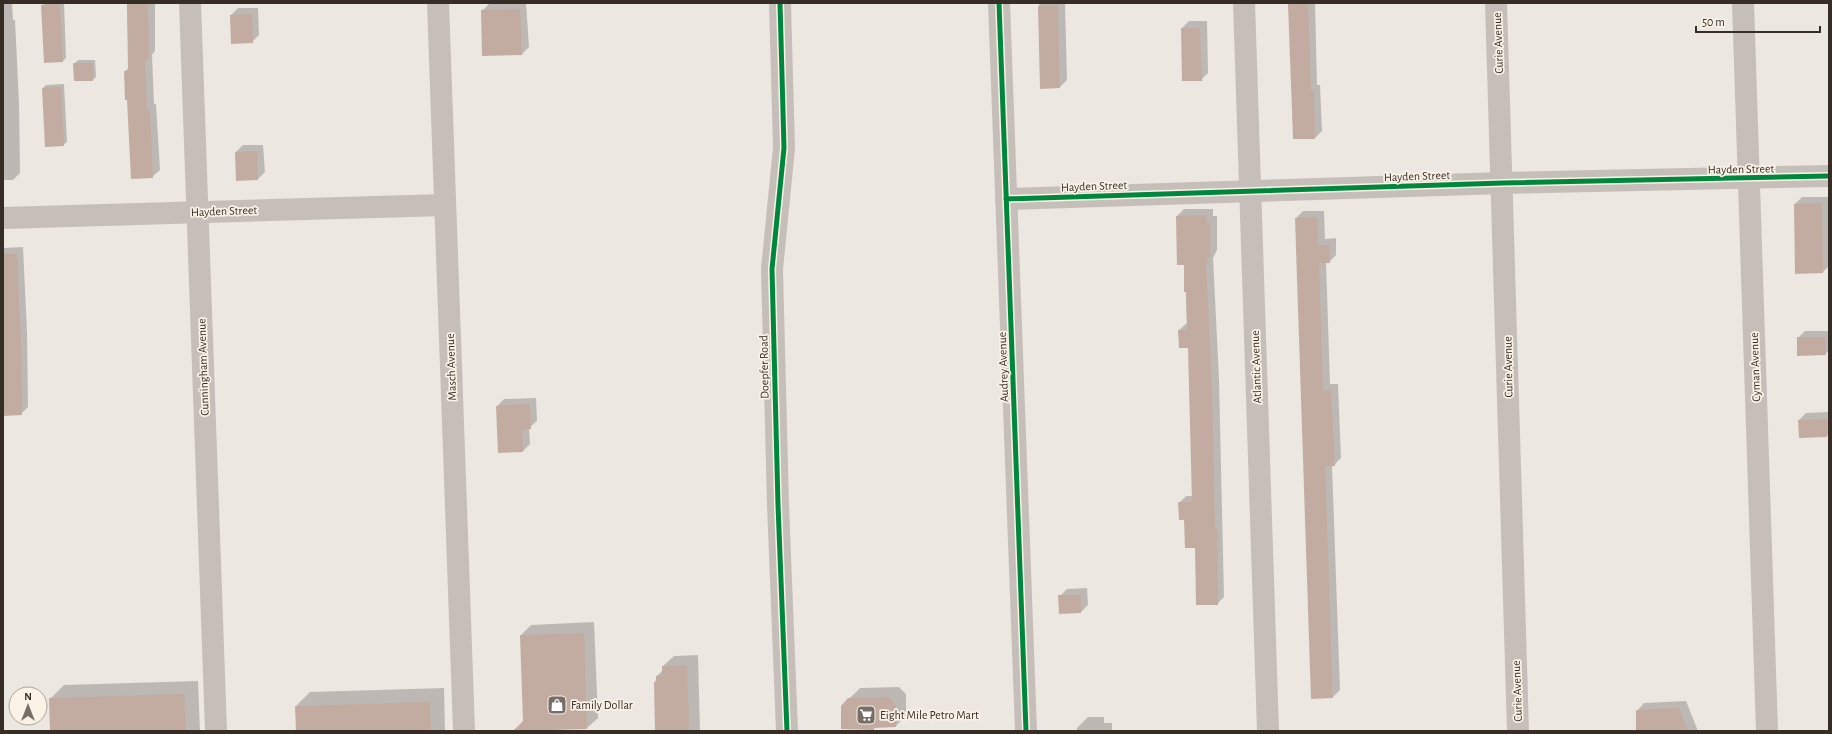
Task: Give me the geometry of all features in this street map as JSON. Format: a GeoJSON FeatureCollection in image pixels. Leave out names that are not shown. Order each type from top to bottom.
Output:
{"type":"FeatureCollection","features":[{"type":"Feature","properties":{"kind":"street","name":"Cunningham Avenue"},"geometry":{"type":"LineString","coordinates":[[190,3],[216,731]]}},
{"type":"Feature","properties":{"kind":"street","name":"Masch Avenue"},"geometry":{"type":"LineString","coordinates":[[438,3],[464,731]]}},
{"type":"Feature","properties":{"kind":"street","name":"Doepfer Road"},"geometry":{"type":"LineString","coordinates":[[780,3],[784,148],[772,269],[778,505],[787,731]]}},
{"type":"Feature","properties":{"kind":"street","name":"Audrey Avenue"},"geometry":{"type":"LineString","coordinates":[[999,3],[1026,731]]}},
{"type":"Feature","properties":{"kind":"street","name":"Atlantic Avenue"},"geometry":{"type":"LineString","coordinates":[[1244,3],[1268,731]]}},
{"type":"Feature","properties":{"kind":"street","name":"Curie Avenue"},"geometry":{"type":"LineString","coordinates":[[1496,3],[1503,183],[1518,731]]}},
{"type":"Feature","properties":{"kind":"street","name":"Cyman Avenue"},"geometry":{"type":"LineString","coordinates":[[1743,3],[1767,731]]}},
{"type":"Feature","properties":{"kind":"street","name":"Hayden Street"},"geometry":{"type":"LineString","coordinates":[[1006,199],[1503,183],[1749,179],[1829,176]]}},
{"type":"Feature","properties":{"kind":"street","name":"Hayden Street"},"geometry":{"type":"LineString","coordinates":[[3,218],[445,205]]}},
{"type":"Feature","properties":{"kind":"building"},"geometry":{"type":"Polygon","coordinates":[[[127,3],[148,3],[149,59],[145,59],[147,111],[150,110],[153,178],[131,179],[124,71],[128,71],[127,3]]]}},
{"type":"Feature","properties":{"kind":"building"},"geometry":{"type":"Polygon","coordinates":[[[1288,3],[1308,3],[1311,91],[1314,91],[1315,139],[1293,139],[1288,3]]]}},
{"type":"Feature","properties":{"kind":"building"},"geometry":{"type":"Polygon","coordinates":[[[60,4],[63,62],[44,63],[41,5],[60,4]]]}},
{"type":"Feature","properties":{"kind":"building"},"geometry":{"type":"Polygon","coordinates":[[[1058,5],[1060,88],[1040,89],[1038,6],[1058,5]]]}},
{"type":"Feature","properties":{"kind":"building"},"geometry":{"type":"Polygon","coordinates":[[[520,9],[522,55],[482,56],[481,10],[520,9]]]}},
{"type":"Feature","properties":{"kind":"building"},"geometry":{"type":"Polygon","coordinates":[[[252,14],[253,43],[231,44],[230,15],[252,14]]]}},
{"type":"Feature","properties":{"kind":"building"},"geometry":{"type":"Polygon","coordinates":[[[1181,28],[1200,28],[1202,81],[1182,81],[1181,28]]]}},
{"type":"Feature","properties":{"kind":"building"},"geometry":{"type":"Polygon","coordinates":[[[73,63],[93,63],[93,81],[74,81],[73,63]]]}},
{"type":"Feature","properties":{"kind":"building"},"geometry":{"type":"Polygon","coordinates":[[[61,87],[64,146],[45,147],[42,88],[61,87]]]}},
{"type":"Feature","properties":{"kind":"building"},"geometry":{"type":"Polygon","coordinates":[[[257,151],[258,180],[236,181],[235,152],[257,151]]]}},
{"type":"Feature","properties":{"kind":"building"},"geometry":{"type":"Polygon","coordinates":[[[1822,203],[1823,273],[1795,274],[1794,204],[1822,203]]]}},
{"type":"Feature","properties":{"kind":"building"},"geometry":{"type":"Polygon","coordinates":[[[1206,215],[1207,223],[1210,222],[1210,258],[1207,258],[1206,264],[1212,386],[1218,605],[1196,605],[1195,548],[1185,548],[1184,520],[1179,520],[1178,502],[1192,502],[1188,348],[1179,348],[1178,330],[1187,330],[1186,292],[1184,292],[1184,265],[1177,265],[1176,216],[1206,215]]]}},
{"type":"Feature","properties":{"kind":"building"},"geometry":{"type":"Polygon","coordinates":[[[1317,217],[1318,245],[1329,245],[1330,263],[1319,263],[1323,391],[1331,390],[1335,466],[1325,466],[1333,698],[1311,699],[1295,218],[1317,217]]]}},
{"type":"Feature","properties":{"kind":"building"},"geometry":{"type":"Polygon","coordinates":[[[3,254],[17,254],[21,339],[22,415],[3,416],[3,254]]]}},
{"type":"Feature","properties":{"kind":"building"},"geometry":{"type":"Polygon","coordinates":[[[1797,337],[1825,337],[1826,355],[1797,356],[1797,337]]]}},
{"type":"Feature","properties":{"kind":"building"},"geometry":{"type":"Polygon","coordinates":[[[530,404],[531,429],[522,430],[523,452],[498,453],[496,406],[530,404]]]}},
{"type":"Feature","properties":{"kind":"building"},"geometry":{"type":"Polygon","coordinates":[[[1827,419],[1827,437],[1799,438],[1798,420],[1827,419]]]}},
{"type":"Feature","properties":{"kind":"building"},"geometry":{"type":"Polygon","coordinates":[[[1058,595],[1081,595],[1081,613],[1059,614],[1058,595]]]}},
{"type":"Feature","properties":{"kind":"building"},"geometry":{"type":"Polygon","coordinates":[[[584,633],[587,729],[513,731],[523,721],[520,635],[584,633]]]}},
{"type":"Feature","properties":{"kind":"building"},"geometry":{"type":"Polygon","coordinates":[[[687,665],[689,731],[655,731],[654,682],[656,682],[656,676],[662,675],[662,666],[687,665]]]}},
{"type":"Feature","properties":{"kind":"building"},"geometry":{"type":"Polygon","coordinates":[[[184,694],[186,731],[50,731],[49,698],[184,694]]]}},
{"type":"Feature","properties":{"kind":"building"},"geometry":{"type":"Polygon","coordinates":[[[889,697],[896,705],[896,727],[874,728],[874,730],[841,729],[841,706],[848,698],[889,697]]]}},
{"type":"Feature","properties":{"kind":"building"},"geometry":{"type":"Polygon","coordinates":[[[430,702],[431,731],[296,731],[295,706],[430,702]]]}},
{"type":"Feature","properties":{"kind":"building"},"geometry":{"type":"Polygon","coordinates":[[[1679,708],[1688,731],[1636,731],[1636,710],[1679,708]]]}},
{"type":"Feature","properties":{"kind":"cycle path"},"geometry":{"type":"LineString","coordinates":[[780,3],[784,148],[772,269],[778,505],[787,731]]}},
{"type":"Feature","properties":{"kind":"cycle path"},"geometry":{"type":"LineString","coordinates":[[999,3],[1026,731]]}},
{"type":"Feature","properties":{"kind":"cycle path"},"geometry":{"type":"LineString","coordinates":[[1006,199],[1503,183],[1829,176]]}},
{"type":"Feature","properties":{"kind":"place","name":"Family Dollar"},"geometry":{"type":"Point","coordinates":[557,705]}},
{"type":"Feature","properties":{"kind":"place","name":"Eight Mile Petro Mart"},"geometry":{"type":"Point","coordinates":[866,715]}}]}
